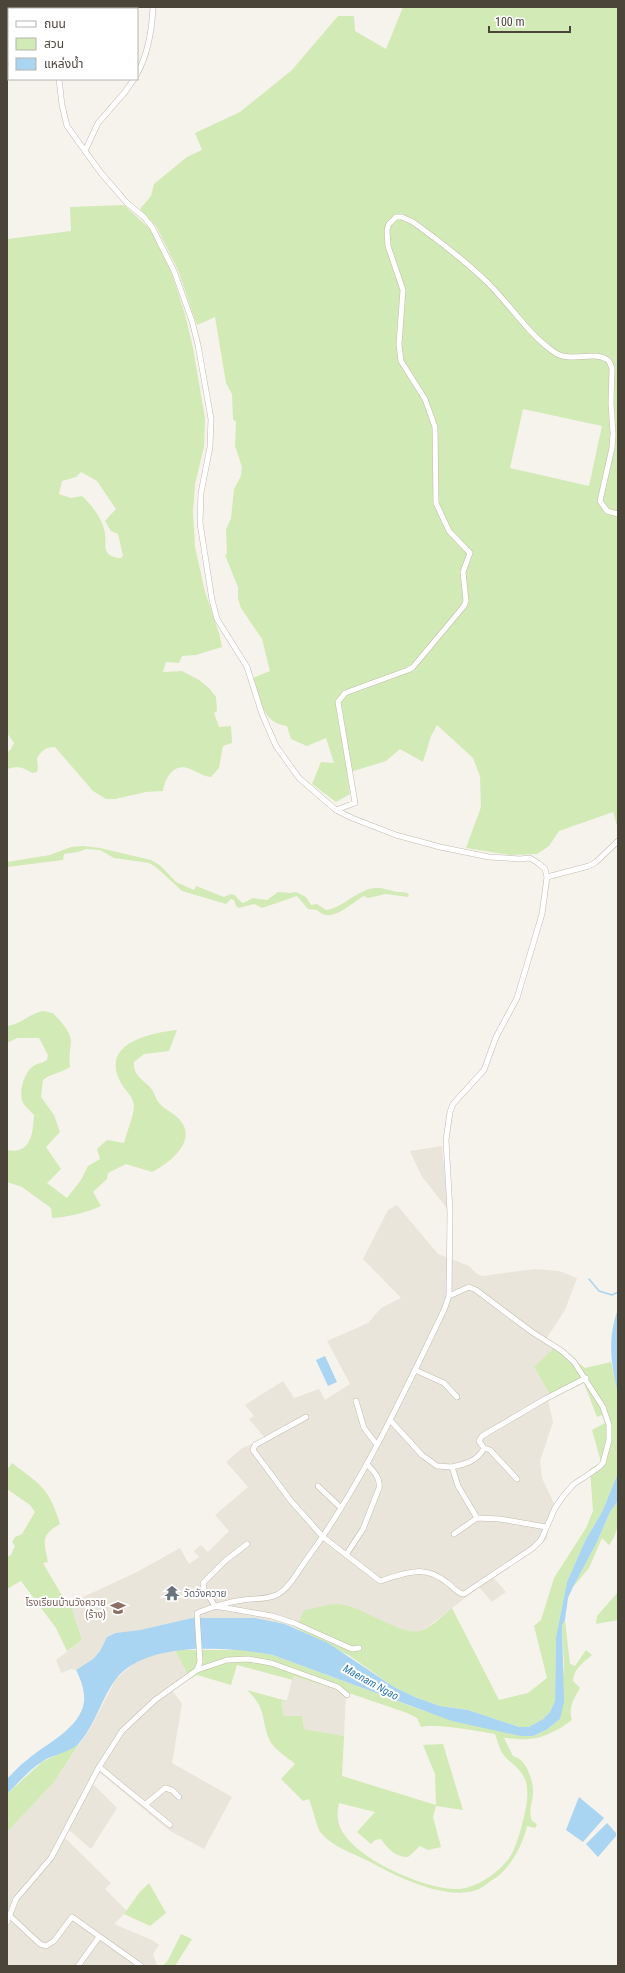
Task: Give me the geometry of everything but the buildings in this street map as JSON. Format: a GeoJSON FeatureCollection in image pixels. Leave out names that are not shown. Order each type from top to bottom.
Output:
{"type":"FeatureCollection","features":[{"type":"Feature","properties":{"kind":"street"},"geometry":{"type":"LineString","coordinates":[[138,72],[149,41],[153,7]]}},
{"type":"Feature","properties":{"kind":"street"},"geometry":{"type":"LineString","coordinates":[[59,80],[62,106],[67,126],[127,203],[144,217],[152,227],[174,271],[192,320],[211,419],[210,447],[201,493],[200,523],[206,570],[217,619],[247,667],[262,714],[276,746],[299,778],[336,810],[396,835],[440,847],[489,857],[520,859],[530,858],[538,862],[545,869],[546,877],[542,914],[517,998],[496,1037],[484,1070],[454,1104],[450,1112],[446,1140],[450,1212],[449,1296],[415,1370],[367,1464],[323,1537],[285,1588],[276,1595],[215,1606],[197,1613],[200,1662],[197,1670]]}},
{"type":"Feature","properties":{"kind":"street"},"geometry":{"type":"LineString","coordinates":[[85,151],[98,122],[125,92],[133,80]]}},
{"type":"Feature","properties":{"kind":"street"},"geometry":{"type":"LineString","coordinates":[[336,810],[355,803],[338,702],[340,697],[350,691],[413,667],[464,606],[466,601],[463,572],[470,553],[449,532],[436,503],[435,427],[425,399],[401,361],[399,344],[403,290],[390,252],[387,230],[389,224],[396,218],[402,217],[413,222],[480,276],[542,342],[555,353],[569,357],[601,356],[609,361],[612,368],[613,441],[600,501],[607,511],[618,514]]}},
{"type":"Feature","properties":{"kind":"street"},"geometry":{"type":"LineString","coordinates":[[546,877],[589,866],[596,862],[618,841]]}},
{"type":"Feature","properties":{"kind":"street"},"geometry":{"type":"LineString","coordinates":[[306,1417],[255,1446],[253,1450],[291,1501],[323,1537],[380,1582],[415,1570],[441,1578],[457,1591],[464,1594],[533,1548],[545,1535],[546,1527],[564,1495],[574,1484],[598,1468],[605,1458],[609,1440],[609,1425],[603,1407],[586,1378],[574,1362],[562,1351],[532,1332],[476,1290],[469,1287],[449,1296]]}},
{"type":"Feature","properties":{"kind":"street"},"geometry":{"type":"LineString","coordinates":[[415,1370],[444,1383],[457,1397]]}},
{"type":"Feature","properties":{"kind":"street"},"geometry":{"type":"LineString","coordinates":[[518,1479],[490,1450],[484,1448],[479,1441],[482,1436],[545,1399],[586,1378]]}},
{"type":"Feature","properties":{"kind":"street"},"geometry":{"type":"LineString","coordinates":[[356,1401],[364,1428],[377,1445]]}},
{"type":"Feature","properties":{"kind":"street"},"geometry":{"type":"LineString","coordinates":[[390,1420],[422,1455],[437,1466],[452,1467],[467,1464],[477,1457],[484,1448]]}},
{"type":"Feature","properties":{"kind":"street"},"geometry":{"type":"LineString","coordinates":[[346,1555],[363,1528],[379,1488],[380,1482],[367,1464]]}},
{"type":"Feature","properties":{"kind":"street"},"geometry":{"type":"LineString","coordinates":[[452,1467],[458,1486],[477,1518]]}},
{"type":"Feature","properties":{"kind":"street"},"geometry":{"type":"LineString","coordinates":[[318,1486],[341,1508]]}},
{"type":"Feature","properties":{"kind":"street"},"geometry":{"type":"LineString","coordinates":[[454,1534],[477,1518],[500,1519],[546,1527]]}},
{"type":"Feature","properties":{"kind":"street"},"geometry":{"type":"LineString","coordinates":[[247,1544],[225,1561],[204,1584],[204,1589],[215,1606],[294,1622],[352,1649],[359,1648]]}},
{"type":"Feature","properties":{"kind":"street"},"geometry":{"type":"LineString","coordinates":[[7,1922],[9,1912],[16,1899],[51,1858],[99,1767],[122,1731],[155,1700],[197,1670],[234,1659],[262,1661],[338,1687],[347,1695]]}},
{"type":"Feature","properties":{"kind":"street"},"geometry":{"type":"LineString","coordinates":[[99,1767],[170,1825]]}},
{"type":"Feature","properties":{"kind":"street"},"geometry":{"type":"LineString","coordinates":[[146,1804],[165,1788],[172,1790],[179,1797]]}},
{"type":"Feature","properties":{"kind":"street"},"geometry":{"type":"LineString","coordinates":[[9,1912],[40,1944],[46,1946],[54,1941],[72,1917],[141,1966]]}},
{"type":"Feature","properties":{"kind":"street"},"geometry":{"type":"LineString","coordinates":[[78,1966],[99,1937]]}},
{"type":"Feature","properties":{"kind":"shaded area"},"geometry":{"type":"Polygon","coordinates":[[[442,1146],[448,1210],[421,1175],[410,1151],[442,1146]]]}},
{"type":"Feature","properties":{"kind":"shaded area"},"geometry":{"type":"Polygon","coordinates":[[[397,1205],[438,1254],[469,1266],[477,1274],[482,1276],[535,1269],[559,1271],[577,1278],[565,1310],[546,1339],[556,1346],[534,1367],[552,1398],[548,1401],[553,1422],[540,1461],[542,1478],[557,1510],[548,1528],[547,1539],[525,1557],[493,1577],[506,1592],[492,1602],[479,1587],[424,1630],[416,1632],[404,1630],[337,1604],[304,1611],[296,1628],[285,1624],[255,1618],[192,1618],[140,1630],[114,1633],[107,1637],[100,1651],[93,1659],[76,1670],[71,1669],[61,1673],[56,1660],[82,1640],[70,1603],[135,1573],[180,1548],[189,1564],[199,1557],[194,1551],[201,1545],[208,1552],[229,1531],[215,1515],[248,1487],[226,1462],[242,1448],[265,1438],[249,1419],[254,1416],[245,1405],[283,1381],[294,1398],[319,1389],[325,1400],[350,1384],[327,1341],[368,1323],[381,1308],[401,1298],[363,1259],[388,1210],[397,1205]]]}},
{"type":"Feature","properties":{"kind":"shaded area"},"geometry":{"type":"Polygon","coordinates":[[[175,1650],[190,1679],[172,1690],[182,1704],[172,1763],[232,1797],[204,1849],[170,1831],[99,1772],[93,1784],[117,1808],[91,1849],[69,1830],[65,1838],[111,1883],[105,1889],[127,1911],[114,1924],[152,1940],[159,1945],[153,1954],[157,1966],[7,1966],[7,1832],[54,1782],[91,1727],[116,1679],[139,1659],[175,1650]]]}},
{"type":"Feature","properties":{"kind":"shaded area"},"geometry":{"type":"Polygon","coordinates":[[[293,1676],[336,1689],[346,1697],[344,1736],[304,1729],[284,1716],[281,1701],[287,1700],[293,1676]]]}},
{"type":"Feature","properties":{"kind":"green space"},"geometry":{"type":"Polygon","coordinates":[[[403,7],[618,7],[618,829],[613,812],[559,831],[549,846],[537,854],[510,855],[466,848],[481,807],[480,776],[473,758],[437,725],[431,736],[423,762],[400,749],[386,761],[347,773],[350,794],[336,802],[312,784],[321,762],[334,763],[326,738],[307,746],[291,739],[287,726],[279,724],[267,715],[260,701],[253,678],[270,671],[262,639],[241,608],[238,599],[238,587],[225,555],[227,554],[226,530],[231,518],[234,489],[241,476],[242,467],[235,446],[236,422],[233,419],[232,394],[226,383],[215,317],[197,325],[178,270],[156,226],[140,209],[151,196],[154,184],[187,157],[202,150],[195,133],[240,112],[292,70],[338,16],[354,16],[355,31],[386,49],[403,7]],[[523,409],[510,468],[589,486],[602,426],[523,409]]]}},
{"type":"Feature","properties":{"kind":"green space"},"geometry":{"type":"Polygon","coordinates":[[[124,205],[150,229],[171,272],[185,314],[193,348],[205,418],[204,447],[195,484],[193,513],[195,547],[205,592],[219,633],[222,647],[196,655],[182,656],[179,663],[166,662],[163,672],[182,671],[199,680],[209,688],[216,697],[217,711],[214,713],[219,727],[231,726],[232,743],[223,746],[219,768],[211,777],[184,767],[179,768],[175,769],[168,776],[163,791],[146,792],[115,799],[106,799],[93,791],[55,747],[47,748],[39,755],[37,758],[37,772],[32,773],[26,769],[20,768],[7,769],[7,753],[14,743],[7,733],[7,239],[71,231],[70,207],[124,205]],[[81,472],[76,477],[62,481],[59,494],[71,498],[82,496],[86,500],[102,523],[105,533],[107,552],[109,555],[121,558],[123,556],[118,534],[111,531],[105,521],[116,509],[97,481],[81,472]]]}},
{"type":"Feature","properties":{"kind":"green space"},"geometry":{"type":"Polygon","coordinates":[[[83,846],[100,848],[151,860],[161,866],[176,882],[194,890],[196,886],[224,897],[231,894],[243,903],[253,898],[267,900],[278,892],[296,892],[306,897],[311,905],[317,904],[326,910],[339,906],[358,894],[371,889],[382,888],[409,894],[408,897],[386,894],[368,898],[364,896],[341,911],[328,915],[317,910],[308,909],[297,896],[262,908],[254,904],[239,908],[236,906],[234,900],[231,899],[226,904],[182,891],[156,867],[149,863],[114,858],[100,850],[86,849],[64,854],[63,860],[7,867],[7,862],[50,855],[71,847],[83,846]]]}},
{"type":"Feature","properties":{"kind":"green space"},"geometry":{"type":"Polygon","coordinates":[[[43,1011],[53,1013],[65,1026],[71,1038],[70,1067],[43,1080],[41,1097],[54,1115],[60,1132],[46,1147],[61,1169],[47,1183],[67,1198],[81,1180],[88,1166],[100,1159],[97,1149],[107,1140],[124,1143],[132,1116],[134,1103],[121,1083],[116,1070],[117,1059],[122,1050],[130,1043],[141,1038],[153,1034],[177,1030],[169,1051],[144,1054],[134,1062],[134,1066],[137,1074],[151,1089],[159,1103],[178,1118],[184,1126],[186,1134],[180,1150],[167,1163],[152,1172],[126,1164],[108,1173],[107,1179],[93,1192],[101,1206],[89,1211],[65,1217],[52,1218],[51,1208],[22,1187],[7,1182],[7,1150],[15,1151],[26,1146],[33,1129],[34,1115],[23,1103],[21,1093],[23,1082],[31,1068],[47,1060],[48,1055],[39,1038],[17,1038],[7,1043],[7,1026],[43,1011]]]}},
{"type":"Feature","properties":{"kind":"green space"},"geometry":{"type":"Polygon","coordinates":[[[556,1346],[585,1368],[611,1362],[618,1394],[618,1473],[602,1512],[585,1541],[567,1582],[556,1637],[555,1701],[550,1712],[543,1719],[529,1727],[519,1727],[468,1710],[440,1706],[417,1698],[394,1687],[350,1656],[296,1628],[304,1610],[333,1604],[347,1605],[393,1626],[404,1630],[415,1631],[423,1630],[430,1626],[452,1608],[499,1700],[528,1693],[547,1678],[534,1626],[541,1620],[554,1578],[586,1528],[593,1511],[590,1469],[601,1462],[592,1430],[605,1423],[602,1415],[597,1417],[584,1383],[552,1398],[534,1367],[556,1346]]]}},
{"type":"Feature","properties":{"kind":"green space"},"geometry":{"type":"Polygon","coordinates":[[[12,1463],[43,1488],[52,1502],[60,1524],[46,1536],[45,1549],[48,1562],[43,1563],[61,1594],[70,1603],[82,1640],[67,1651],[56,1628],[21,1581],[7,1589],[7,1557],[11,1555],[15,1546],[12,1542],[15,1537],[22,1534],[35,1512],[30,1505],[7,1489],[7,1470],[12,1463]]]}},
{"type":"Feature","properties":{"kind":"green space"},"geometry":{"type":"Polygon","coordinates":[[[618,1501],[618,1524],[613,1540],[609,1545],[602,1538],[589,1568],[573,1587],[596,1544],[610,1512],[618,1501]]]}},
{"type":"Feature","properties":{"kind":"green space"},"geometry":{"type":"Polygon","coordinates":[[[618,1592],[618,1620],[596,1624],[597,1616],[618,1592]]]}},
{"type":"Feature","properties":{"kind":"green space"},"geometry":{"type":"Polygon","coordinates":[[[565,1620],[570,1664],[575,1666],[586,1650],[592,1655],[580,1666],[574,1676],[573,1681],[580,1688],[571,1707],[572,1720],[557,1730],[540,1737],[526,1739],[504,1738],[513,1756],[518,1758],[526,1766],[529,1772],[533,1790],[530,1815],[532,1820],[537,1824],[535,1828],[527,1826],[523,1840],[516,1854],[497,1877],[479,1889],[466,1892],[438,1890],[408,1881],[344,1850],[326,1838],[319,1830],[309,1799],[303,1801],[281,1779],[295,1764],[278,1750],[270,1741],[261,1709],[254,1697],[247,1690],[287,1701],[281,1701],[284,1716],[302,1716],[304,1729],[344,1736],[342,1776],[436,1805],[435,1774],[423,1745],[443,1744],[463,1810],[436,1806],[433,1817],[441,1847],[428,1850],[420,1846],[408,1857],[399,1856],[389,1849],[381,1839],[375,1840],[371,1844],[357,1832],[375,1812],[339,1803],[338,1812],[340,1827],[347,1839],[359,1850],[373,1860],[407,1877],[440,1887],[461,1889],[476,1885],[489,1877],[506,1862],[511,1856],[516,1844],[526,1807],[526,1782],[522,1773],[506,1758],[502,1752],[495,1734],[447,1727],[421,1727],[417,1718],[407,1713],[349,1693],[346,1697],[336,1689],[293,1676],[293,1680],[237,1665],[231,1685],[197,1675],[190,1679],[175,1650],[245,1650],[273,1655],[424,1711],[520,1736],[533,1736],[546,1730],[560,1719],[564,1665],[562,1625],[565,1620]]]}},
{"type":"Feature","properties":{"kind":"green space"},"geometry":{"type":"Polygon","coordinates":[[[79,1744],[54,1782],[7,1832],[7,1794],[42,1762],[79,1744]]]}},
{"type":"Feature","properties":{"kind":"green space"},"geometry":{"type":"Polygon","coordinates":[[[149,1883],[166,1913],[150,1926],[124,1914],[139,1893],[149,1883]]]}},
{"type":"Feature","properties":{"kind":"green space"},"geometry":{"type":"Polygon","coordinates":[[[181,1934],[192,1939],[175,1966],[162,1966],[167,1962],[181,1934]]]}},
{"type":"Feature","properties":{"kind":"water"},"geometry":{"type":"Polygon","coordinates":[[[618,1309],[618,1394],[612,1362],[611,1341],[618,1309]]]}},
{"type":"Feature","properties":{"kind":"water"},"geometry":{"type":"Polygon","coordinates":[[[325,1356],[337,1382],[328,1386],[316,1360],[325,1356]]]}},
{"type":"Feature","properties":{"kind":"water","name":"Maenam Ngao"},"geometry":{"type":"Polygon","coordinates":[[[618,1473],[618,1501],[610,1512],[596,1544],[568,1598],[565,1620],[562,1625],[564,1702],[560,1719],[546,1730],[533,1736],[520,1736],[452,1721],[273,1655],[235,1650],[190,1649],[168,1652],[147,1658],[130,1666],[111,1686],[86,1735],[80,1742],[73,1748],[38,1764],[7,1794],[7,1779],[34,1754],[61,1735],[76,1720],[81,1712],[84,1702],[84,1693],[76,1670],[93,1659],[100,1651],[107,1637],[115,1633],[140,1630],[192,1618],[255,1618],[285,1624],[328,1643],[394,1687],[417,1698],[440,1706],[468,1710],[519,1727],[529,1727],[543,1719],[550,1712],[555,1701],[556,1637],[567,1582],[585,1541],[602,1512],[618,1473]]]}},
{"type":"Feature","properties":{"kind":"water"},"geometry":{"type":"Polygon","coordinates":[[[579,1797],[604,1818],[583,1842],[566,1830],[579,1797]]]}},
{"type":"Feature","properties":{"kind":"water"},"geometry":{"type":"Polygon","coordinates":[[[607,1823],[616,1833],[616,1836],[598,1857],[586,1844],[607,1823]]]}},
{"type":"Feature","properties":{"kind":"waterway"},"geometry":{"type":"LineString","coordinates":[[589,1279],[599,1291],[612,1295],[618,1292]]}},
{"type":"Feature","properties":{"kind":"place","name":"วัดวังควาย"},"geometry":{"type":"Point","coordinates":[172,1593]}},
{"type":"Feature","properties":{"kind":"place","name":"โรงเรียนบ้านวังควาย (ร้าง)"},"geometry":{"type":"Point","coordinates":[118,1608]}}]}
